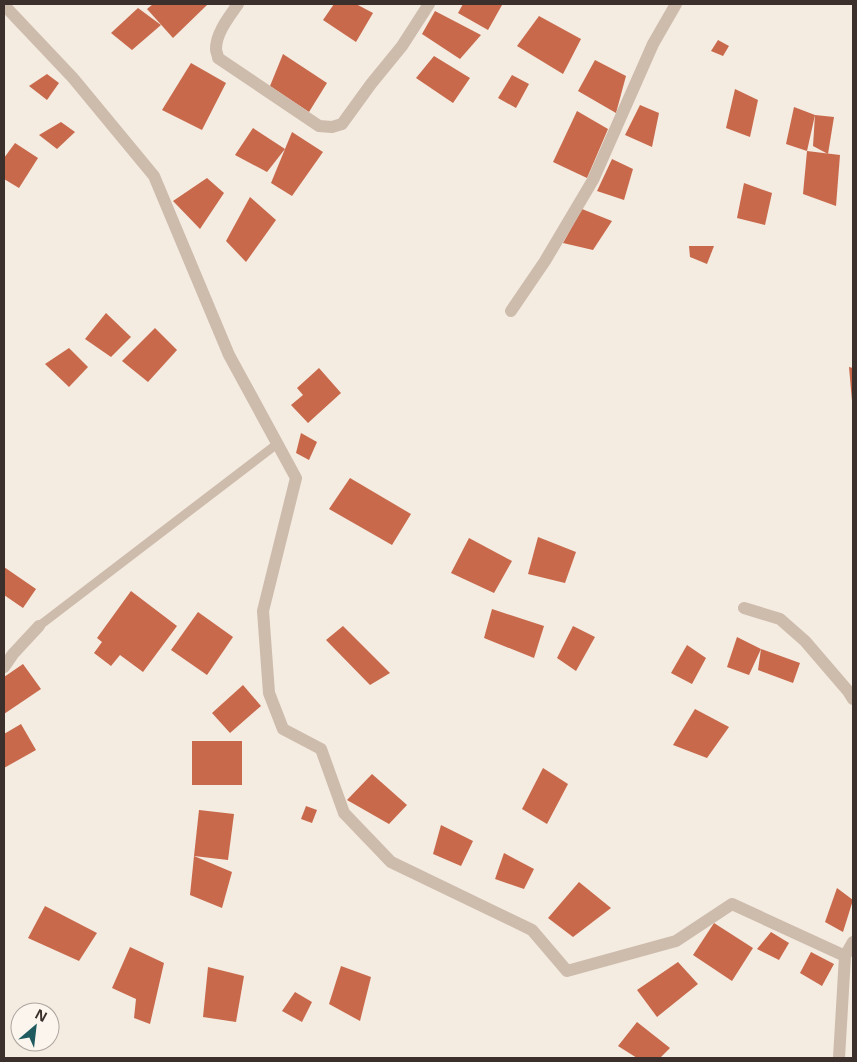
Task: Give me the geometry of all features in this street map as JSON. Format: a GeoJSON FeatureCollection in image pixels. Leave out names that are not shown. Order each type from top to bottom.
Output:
{"type":"FeatureCollection","features":[{"type":"Feature","properties":{"kind":"street"},"geometry":{"type":"LineString","coordinates":[[238,4],[224,23],[216,50],[218,58],[319,126],[332,127],[342,124],[402,46],[429,4]]}},
{"type":"Feature","properties":{"kind":"street"},"geometry":{"type":"LineString","coordinates":[[511,311],[545,261],[593,180],[652,44],[676,4]]}},
{"type":"Feature","properties":{"kind":"street"},"geometry":{"type":"LineString","coordinates":[[4,5],[73,78],[154,176],[229,354],[296,478],[263,611],[269,693],[282,729],[321,749],[344,813],[391,862],[532,930],[567,971],[676,941],[732,904],[846,956]]}},
{"type":"Feature","properties":{"kind":"street"},"geometry":{"type":"LineString","coordinates":[[744,608],[780,619],[804,641],[853,699]]}},
{"type":"Feature","properties":{"kind":"street"},"geometry":{"type":"LineString","coordinates":[[4,666],[39,626]]}},
{"type":"Feature","properties":{"kind":"street"},"geometry":{"type":"LineString","coordinates":[[839,1058],[846,956],[853,942]]}},
{"type":"Feature","properties":{"kind":"lane"},"geometry":{"type":"LineString","coordinates":[[39,626],[277,444]]}},
{"type":"Feature","properties":{"kind":"building"},"geometry":{"type":"Polygon","coordinates":[[[153,4],[207,5],[173,38],[147,9],[153,4]]]}},
{"type":"Feature","properties":{"kind":"building"},"geometry":{"type":"Polygon","coordinates":[[[334,4],[356,4],[373,13],[356,42],[323,20],[334,4]]]}},
{"type":"Feature","properties":{"kind":"building"},"geometry":{"type":"Polygon","coordinates":[[[463,4],[502,5],[488,30],[458,13],[463,4]]]}},
{"type":"Feature","properties":{"kind":"building"},"geometry":{"type":"Polygon","coordinates":[[[138,8],[161,25],[132,50],[111,33],[138,8]]]}},
{"type":"Feature","properties":{"kind":"building"},"geometry":{"type":"Polygon","coordinates":[[[435,11],[481,35],[460,59],[422,34],[435,11]]]}},
{"type":"Feature","properties":{"kind":"building"},"geometry":{"type":"Polygon","coordinates":[[[539,16],[581,39],[563,74],[517,46],[539,16]]]}},
{"type":"Feature","properties":{"kind":"building"},"geometry":{"type":"Polygon","coordinates":[[[718,40],[729,46],[723,56],[711,51],[718,40]]]}},
{"type":"Feature","properties":{"kind":"building"},"geometry":{"type":"Polygon","coordinates":[[[283,54],[327,83],[309,112],[270,86],[283,54]]]}},
{"type":"Feature","properties":{"kind":"building"},"geometry":{"type":"Polygon","coordinates":[[[434,56],[470,78],[453,103],[416,78],[434,56]]]}},
{"type":"Feature","properties":{"kind":"building"},"geometry":{"type":"Polygon","coordinates":[[[595,60],[626,76],[616,113],[578,91],[595,60]]]}},
{"type":"Feature","properties":{"kind":"building"},"geometry":{"type":"Polygon","coordinates":[[[191,63],[226,83],[202,130],[162,110],[191,63]]]}},
{"type":"Feature","properties":{"kind":"building"},"geometry":{"type":"Polygon","coordinates":[[[47,74],[59,83],[47,100],[29,86],[47,74]]]}},
{"type":"Feature","properties":{"kind":"building"},"geometry":{"type":"Polygon","coordinates":[[[512,75],[529,84],[516,108],[498,98],[512,75]]]}},
{"type":"Feature","properties":{"kind":"building"},"geometry":{"type":"Polygon","coordinates":[[[735,89],[758,100],[750,137],[726,128],[735,89]]]}},
{"type":"Feature","properties":{"kind":"building"},"geometry":{"type":"Polygon","coordinates":[[[640,105],[659,113],[652,147],[625,135],[640,105]]]}},
{"type":"Feature","properties":{"kind":"building"},"geometry":{"type":"Polygon","coordinates":[[[794,107],[815,115],[807,151],[786,144],[794,107]]]}},
{"type":"Feature","properties":{"kind":"building"},"geometry":{"type":"Polygon","coordinates":[[[577,111],[608,129],[587,178],[553,162],[577,111]]]}},
{"type":"Feature","properties":{"kind":"building"},"geometry":{"type":"Polygon","coordinates":[[[815,115],[834,117],[828,154],[813,146],[815,115]]]}},
{"type":"Feature","properties":{"kind":"building"},"geometry":{"type":"Polygon","coordinates":[[[61,122],[75,132],[57,149],[39,135],[61,122]]]}},
{"type":"Feature","properties":{"kind":"building"},"geometry":{"type":"Polygon","coordinates":[[[253,128],[285,149],[267,172],[235,155],[253,128]]]}},
{"type":"Feature","properties":{"kind":"building"},"geometry":{"type":"Polygon","coordinates":[[[292,132],[323,152],[292,196],[271,183],[292,132]]]}},
{"type":"Feature","properties":{"kind":"building"},"geometry":{"type":"Polygon","coordinates":[[[15,143],[38,158],[19,188],[4,179],[4,158],[15,143]]]}},
{"type":"Feature","properties":{"kind":"building"},"geometry":{"type":"Polygon","coordinates":[[[807,151],[840,155],[836,206],[803,194],[807,151]]]}},
{"type":"Feature","properties":{"kind":"building"},"geometry":{"type":"Polygon","coordinates":[[[612,159],[633,169],[624,200],[597,191],[612,159]]]}},
{"type":"Feature","properties":{"kind":"building"},"geometry":{"type":"Polygon","coordinates":[[[207,178],[224,193],[200,229],[173,201],[207,178]]]}},
{"type":"Feature","properties":{"kind":"building"},"geometry":{"type":"Polygon","coordinates":[[[744,183],[772,193],[765,225],[737,218],[744,183]]]}},
{"type":"Feature","properties":{"kind":"building"},"geometry":{"type":"Polygon","coordinates":[[[250,197],[276,220],[246,262],[226,241],[250,197]]]}},
{"type":"Feature","properties":{"kind":"building"},"geometry":{"type":"Polygon","coordinates":[[[582,209],[612,221],[593,250],[563,243],[582,209]]]}},
{"type":"Feature","properties":{"kind":"building"},"geometry":{"type":"Polygon","coordinates":[[[689,246],[714,246],[707,264],[690,257],[689,246]]]}},
{"type":"Feature","properties":{"kind":"building"},"geometry":{"type":"Polygon","coordinates":[[[106,313],[131,337],[111,357],[85,339],[106,313]]]}},
{"type":"Feature","properties":{"kind":"building"},"geometry":{"type":"Polygon","coordinates":[[[155,328],[177,350],[148,382],[122,361],[155,328]]]}},
{"type":"Feature","properties":{"kind":"building"},"geometry":{"type":"Polygon","coordinates":[[[69,348],[88,367],[69,387],[45,364],[69,348]]]}},
{"type":"Feature","properties":{"kind":"building"},"geometry":{"type":"Polygon","coordinates":[[[849,367],[853,368],[853,401],[852,401],[849,367]]]}},
{"type":"Feature","properties":{"kind":"building"},"geometry":{"type":"Polygon","coordinates":[[[319,368],[341,393],[308,423],[291,405],[303,395],[297,388],[319,368]]]}},
{"type":"Feature","properties":{"kind":"building"},"geometry":{"type":"Polygon","coordinates":[[[301,433],[317,442],[309,460],[296,453],[301,433]]]}},
{"type":"Feature","properties":{"kind":"building"},"geometry":{"type":"Polygon","coordinates":[[[350,478],[411,514],[392,545],[329,509],[350,478]]]}},
{"type":"Feature","properties":{"kind":"building"},"geometry":{"type":"Polygon","coordinates":[[[538,537],[576,552],[565,583],[528,574],[538,537]]]}},
{"type":"Feature","properties":{"kind":"building"},"geometry":{"type":"Polygon","coordinates":[[[469,538],[512,561],[494,593],[451,573],[469,538]]]}},
{"type":"Feature","properties":{"kind":"building"},"geometry":{"type":"Polygon","coordinates":[[[4,567],[36,589],[23,608],[4,595],[4,567]]]}},
{"type":"Feature","properties":{"kind":"building"},"geometry":{"type":"Polygon","coordinates":[[[131,591],[177,626],[143,672],[120,655],[111,666],[94,653],[102,642],[97,638],[131,591]]]}},
{"type":"Feature","properties":{"kind":"building"},"geometry":{"type":"Polygon","coordinates":[[[492,609],[544,626],[534,658],[484,638],[492,609]]]}},
{"type":"Feature","properties":{"kind":"building"},"geometry":{"type":"Polygon","coordinates":[[[198,612],[233,637],[207,675],[171,650],[198,612]]]}},
{"type":"Feature","properties":{"kind":"building"},"geometry":{"type":"Polygon","coordinates":[[[343,626],[390,673],[370,685],[326,640],[343,626]]]}},
{"type":"Feature","properties":{"kind":"building"},"geometry":{"type":"Polygon","coordinates":[[[573,626],[595,637],[576,671],[557,658],[573,626]]]}},
{"type":"Feature","properties":{"kind":"building"},"geometry":{"type":"Polygon","coordinates":[[[737,637],[761,649],[749,675],[727,667],[737,637]]]}},
{"type":"Feature","properties":{"kind":"building"},"geometry":{"type":"Polygon","coordinates":[[[687,645],[706,658],[692,684],[671,673],[687,645]]]}},
{"type":"Feature","properties":{"kind":"building"},"geometry":{"type":"Polygon","coordinates":[[[761,649],[800,663],[793,683],[758,670],[761,649]]]}},
{"type":"Feature","properties":{"kind":"building"},"geometry":{"type":"Polygon","coordinates":[[[23,664],[41,689],[4,714],[4,677],[23,664]]]}},
{"type":"Feature","properties":{"kind":"building"},"geometry":{"type":"Polygon","coordinates":[[[243,685],[261,706],[230,733],[212,713],[243,685]]]}},
{"type":"Feature","properties":{"kind":"building"},"geometry":{"type":"Polygon","coordinates":[[[695,709],[729,727],[707,758],[673,745],[695,709]]]}},
{"type":"Feature","properties":{"kind":"building"},"geometry":{"type":"Polygon","coordinates":[[[21,724],[36,750],[4,768],[4,734],[21,724]]]}},
{"type":"Feature","properties":{"kind":"building"},"geometry":{"type":"Polygon","coordinates":[[[192,741],[242,741],[242,785],[192,785],[192,741]]]}},
{"type":"Feature","properties":{"kind":"building"},"geometry":{"type":"Polygon","coordinates":[[[543,768],[568,784],[547,824],[522,809],[543,768]]]}},
{"type":"Feature","properties":{"kind":"building"},"geometry":{"type":"Polygon","coordinates":[[[372,774],[407,805],[389,824],[347,800],[372,774]]]}},
{"type":"Feature","properties":{"kind":"building"},"geometry":{"type":"Polygon","coordinates":[[[306,806],[317,810],[312,823],[301,819],[306,806]]]}},
{"type":"Feature","properties":{"kind":"building"},"geometry":{"type":"Polygon","coordinates":[[[199,810],[234,814],[228,860],[194,856],[199,810]]]}},
{"type":"Feature","properties":{"kind":"building"},"geometry":{"type":"Polygon","coordinates":[[[441,825],[473,841],[461,866],[433,854],[441,825]]]}},
{"type":"Feature","properties":{"kind":"building"},"geometry":{"type":"Polygon","coordinates":[[[504,853],[534,869],[524,889],[495,879],[504,853]]]}},
{"type":"Feature","properties":{"kind":"building"},"geometry":{"type":"Polygon","coordinates":[[[194,856],[232,872],[222,908],[190,895],[194,856]]]}},
{"type":"Feature","properties":{"kind":"building"},"geometry":{"type":"Polygon","coordinates":[[[579,882],[611,908],[573,937],[548,918],[579,882]]]}},
{"type":"Feature","properties":{"kind":"building"},"geometry":{"type":"Polygon","coordinates":[[[837,888],[853,900],[843,932],[825,922],[837,888]]]}},
{"type":"Feature","properties":{"kind":"building"},"geometry":{"type":"Polygon","coordinates":[[[45,906],[97,933],[79,961],[28,938],[45,906]]]}},
{"type":"Feature","properties":{"kind":"building"},"geometry":{"type":"Polygon","coordinates":[[[714,923],[753,948],[732,981],[693,955],[714,923]]]}},
{"type":"Feature","properties":{"kind":"building"},"geometry":{"type":"Polygon","coordinates":[[[771,932],[789,943],[779,960],[757,949],[771,932]]]}},
{"type":"Feature","properties":{"kind":"building"},"geometry":{"type":"Polygon","coordinates":[[[130,947],[164,963],[150,1024],[134,1018],[136,999],[112,988],[130,947]]]}},
{"type":"Feature","properties":{"kind":"building"},"geometry":{"type":"Polygon","coordinates":[[[811,952],[834,964],[822,986],[800,973],[811,952]]]}},
{"type":"Feature","properties":{"kind":"building"},"geometry":{"type":"Polygon","coordinates":[[[678,962],[698,984],[657,1017],[637,990],[678,962]]]}},
{"type":"Feature","properties":{"kind":"building"},"geometry":{"type":"Polygon","coordinates":[[[341,966],[371,977],[360,1021],[329,1004],[341,966]]]}},
{"type":"Feature","properties":{"kind":"building"},"geometry":{"type":"Polygon","coordinates":[[[208,967],[244,976],[236,1022],[203,1017],[208,967]]]}},
{"type":"Feature","properties":{"kind":"building"},"geometry":{"type":"Polygon","coordinates":[[[295,992],[312,1002],[302,1022],[282,1011],[295,992]]]}},
{"type":"Feature","properties":{"kind":"building"},"geometry":{"type":"Polygon","coordinates":[[[637,1022],[670,1048],[660,1058],[637,1058],[618,1046],[637,1022]]]}}]}
